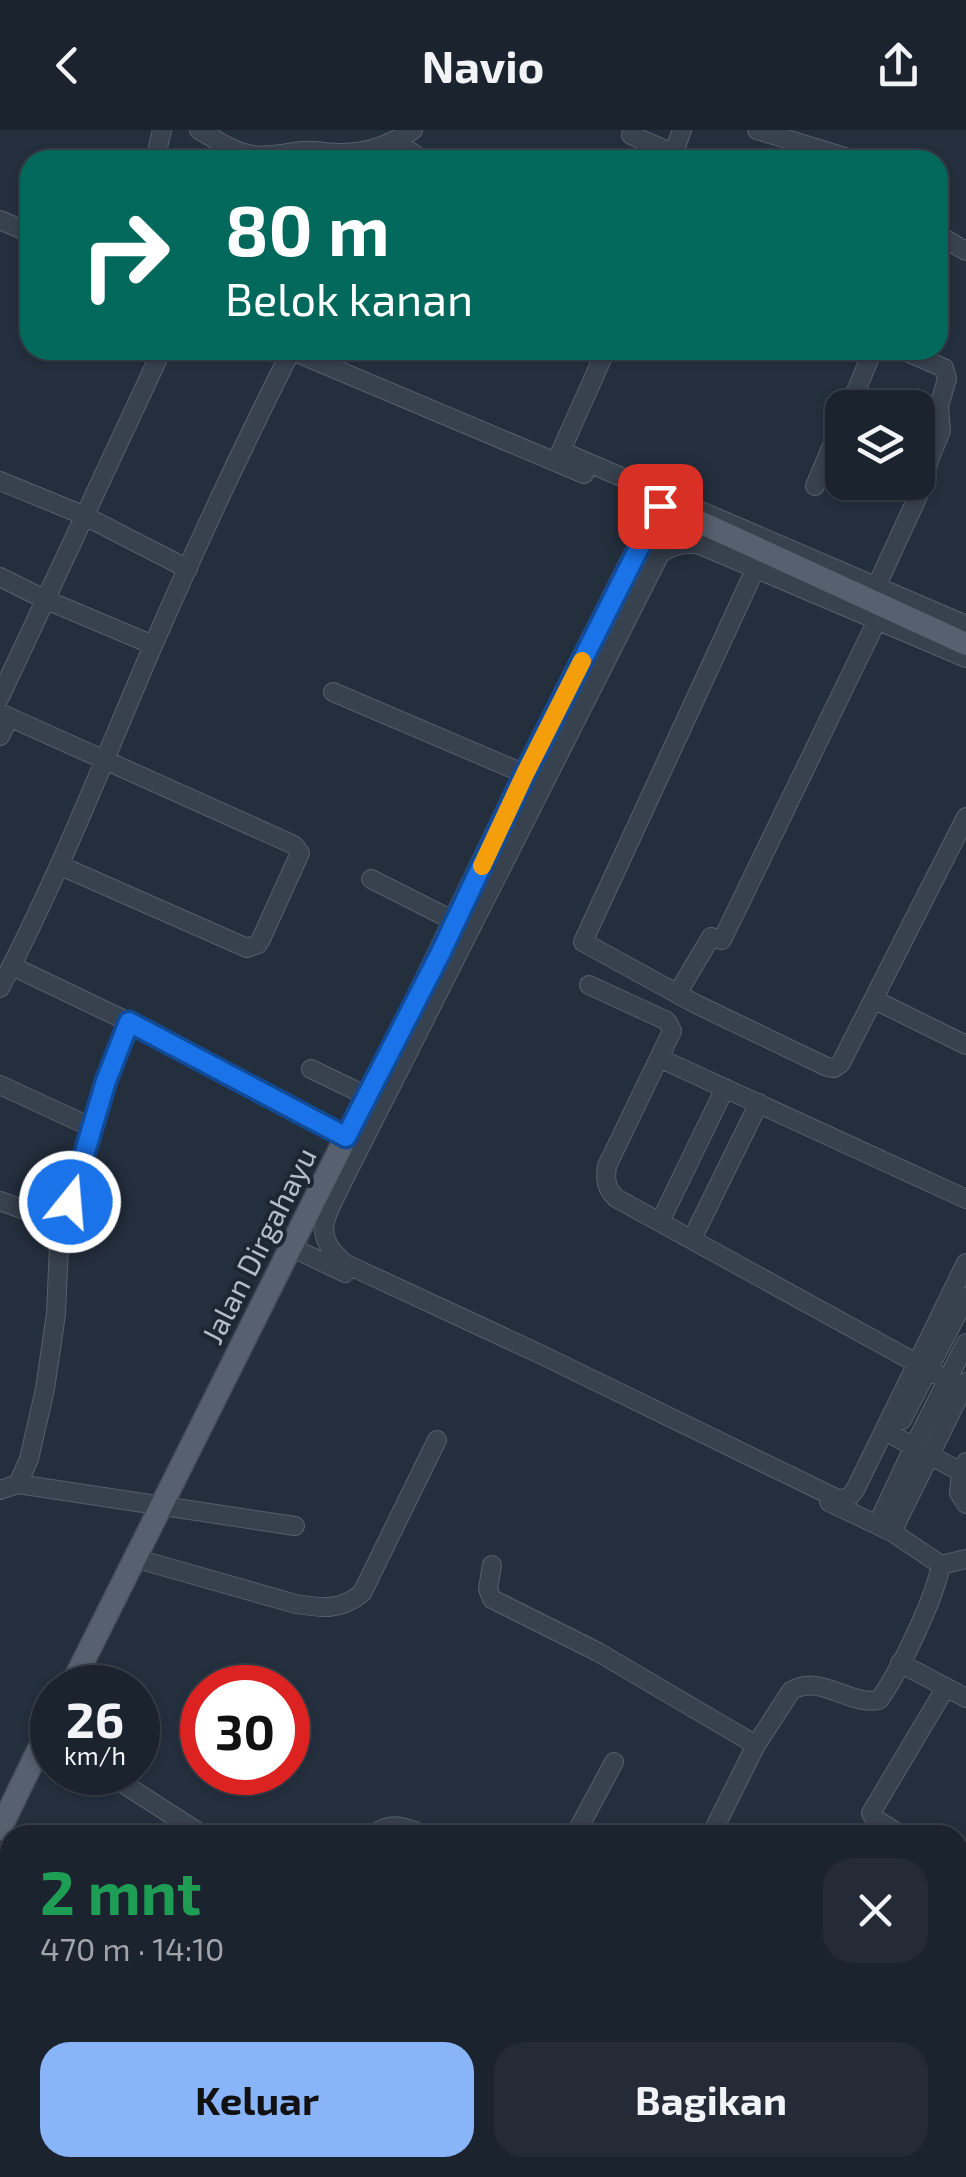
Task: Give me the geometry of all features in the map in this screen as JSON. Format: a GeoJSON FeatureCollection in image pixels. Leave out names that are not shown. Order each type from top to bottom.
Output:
{"type":"FeatureCollection","features":[{"type":"Feature","properties":{"kind":"main road"},"geometry":{"type":"LineString","coordinates":[[660,506],[760,560],[964,635]]}},
{"type":"Feature","properties":{"kind":"main road","name":"Jalan Dirgahayu"},"geometry":{"type":"LineString","coordinates":[[81,1665],[456,922],[525,774],[660,506]]}},
{"type":"Feature","properties":{"kind":"main road"},"geometry":{"type":"LineString","coordinates":[[2,1825],[30,1771]]}},
{"type":"Feature","properties":{"kind":"street"},"geometry":{"type":"LineString","coordinates":[[199,130],[236,150]]}},
{"type":"Feature","properties":{"kind":"street"},"geometry":{"type":"LineString","coordinates":[[371,150],[413,130]]}},
{"type":"Feature","properties":{"kind":"street"},"geometry":{"type":"LineString","coordinates":[[757,130],[822,150]]}},
{"type":"Feature","properties":{"kind":"street"},"geometry":{"type":"LineString","coordinates":[[631,135],[662,150]]}},
{"type":"Feature","properties":{"kind":"street"},"geometry":{"type":"LineString","coordinates":[[395,141],[408,150]]}},
{"type":"Feature","properties":{"kind":"street"},"geometry":{"type":"LineString","coordinates":[[0,697],[157,360]]}},
{"type":"Feature","properties":{"kind":"street"},"geometry":{"type":"LineString","coordinates":[[0,988],[60,866],[153,645],[285,360]]}},
{"type":"Feature","properties":{"kind":"street"},"geometry":{"type":"LineString","coordinates":[[315,360],[558,457],[877,603]]}},
{"type":"Feature","properties":{"kind":"street"},"geometry":{"type":"LineString","coordinates":[[558,457],[602,360]]}},
{"type":"Feature","properties":{"kind":"street"},"geometry":{"type":"LineString","coordinates":[[856,390],[869,360]]}},
{"type":"Feature","properties":{"kind":"street"},"geometry":{"type":"LineString","coordinates":[[677,994],[712,937],[722,940],[877,603],[940,431],[939,406],[948,379],[944,368],[925,360]]}},
{"type":"Feature","properties":{"kind":"street"},"geometry":{"type":"LineString","coordinates":[[558,457],[660,506]]}},
{"type":"Feature","properties":{"kind":"street"},"geometry":{"type":"LineString","coordinates":[[815,486],[825,462]]}},
{"type":"Feature","properties":{"kind":"street"},"geometry":{"type":"LineString","coordinates":[[0,480],[84,514],[188,569]]}},
{"type":"Feature","properties":{"kind":"street"},"geometry":{"type":"LineString","coordinates":[[966,818],[874,1000],[834,1068],[677,994],[583,942],[760,560],[691,543],[669,547],[655,561],[324,1225],[326,1246],[346,1264],[542,1354],[840,1500],[855,1490],[966,1297]]}},
{"type":"Feature","properties":{"kind":"street"},"geometry":{"type":"LineString","coordinates":[[0,577],[153,645]]}},
{"type":"Feature","properties":{"kind":"street"},"geometry":{"type":"LineString","coordinates":[[333,692],[525,774]]}},
{"type":"Feature","properties":{"kind":"street"},"geometry":{"type":"LineString","coordinates":[[0,736],[5,715],[294,846],[300,857],[261,939],[247,948],[60,866]]}},
{"type":"Feature","properties":{"kind":"street"},"geometry":{"type":"LineString","coordinates":[[371,880],[456,922]]}},
{"type":"Feature","properties":{"kind":"street"},"geometry":{"type":"LineString","coordinates":[[12,966],[129,1022],[346,1137]]}},
{"type":"Feature","properties":{"kind":"street"},"geometry":{"type":"LineString","coordinates":[[588,984],[666,1021],[672,1031],[608,1166],[609,1191],[692,1240],[957,1381]]}},
{"type":"Feature","properties":{"kind":"street"},"geometry":{"type":"LineString","coordinates":[[874,1000],[966,1045]]}},
{"type":"Feature","properties":{"kind":"street"},"geometry":{"type":"LineString","coordinates":[[129,1022],[106,1081],[64,1224],[48,1372],[29,1459],[9,1487],[295,1526]]}},
{"type":"Feature","properties":{"kind":"street"},"geometry":{"type":"LineString","coordinates":[[658,1058],[966,1199]]}},
{"type":"Feature","properties":{"kind":"street"},"geometry":{"type":"LineString","coordinates":[[311,1070],[367,1096]]}},
{"type":"Feature","properties":{"kind":"street"},"geometry":{"type":"LineString","coordinates":[[0,1085],[93,1128]]}},
{"type":"Feature","properties":{"kind":"street"},"geometry":{"type":"LineString","coordinates":[[660,1222],[724,1088]]}},
{"type":"Feature","properties":{"kind":"street"},"geometry":{"type":"LineString","coordinates":[[692,1240],[759,1103]]}},
{"type":"Feature","properties":{"kind":"street"},"geometry":{"type":"LineString","coordinates":[[0,1201],[64,1224]]}},
{"type":"Feature","properties":{"kind":"street"},"geometry":{"type":"LineString","coordinates":[[291,1247],[885,1529],[941,1565],[966,1559]]}},
{"type":"Feature","properties":{"kind":"street"},"geometry":{"type":"LineString","coordinates":[[854,1514],[894,1436],[966,1263]]}},
{"type":"Feature","properties":{"kind":"street"},"geometry":{"type":"LineString","coordinates":[[885,1529],[957,1381],[966,1343]]}},
{"type":"Feature","properties":{"kind":"street"},"geometry":{"type":"LineString","coordinates":[[894,1436],[964,1467],[959,1493],[966,1504]]}},
{"type":"Feature","properties":{"kind":"street"},"geometry":{"type":"LineString","coordinates":[[134,1558],[296,1604],[322,1608],[352,1602],[362,1593],[437,1440]]}},
{"type":"Feature","properties":{"kind":"street"},"geometry":{"type":"LineString","coordinates":[[492,1565],[488,1589],[492,1599],[598,1652],[756,1745]]}},
{"type":"Feature","properties":{"kind":"street"},"geometry":{"type":"LineString","coordinates":[[716,1825],[756,1745],[791,1690],[810,1683],[874,1702],[882,1695],[935,1588],[941,1565]]}},
{"type":"Feature","properties":{"kind":"street"},"geometry":{"type":"LineString","coordinates":[[900,1662],[966,1698]]}},
{"type":"Feature","properties":{"kind":"street"},"geometry":{"type":"LineString","coordinates":[[885,1825],[871,1813],[946,1687]]}},
{"type":"Feature","properties":{"kind":"street"},"geometry":{"type":"LineString","coordinates":[[580,1825],[614,1762]]}},
{"type":"Feature","properties":{"kind":"street"},"geometry":{"type":"LineString","coordinates":[[140,1795],[187,1825]]}},
{"type":"Feature","properties":{"kind":"slow traffic"},"geometry":{"type":"LineString","coordinates":[[482,866],[582,661]]}},
{"type":"Feature","properties":{"kind":"route"},"geometry":{"type":"LineString","coordinates":[[70,1202],[106,1081],[129,1022],[346,1137],[660,506]]}}]}
